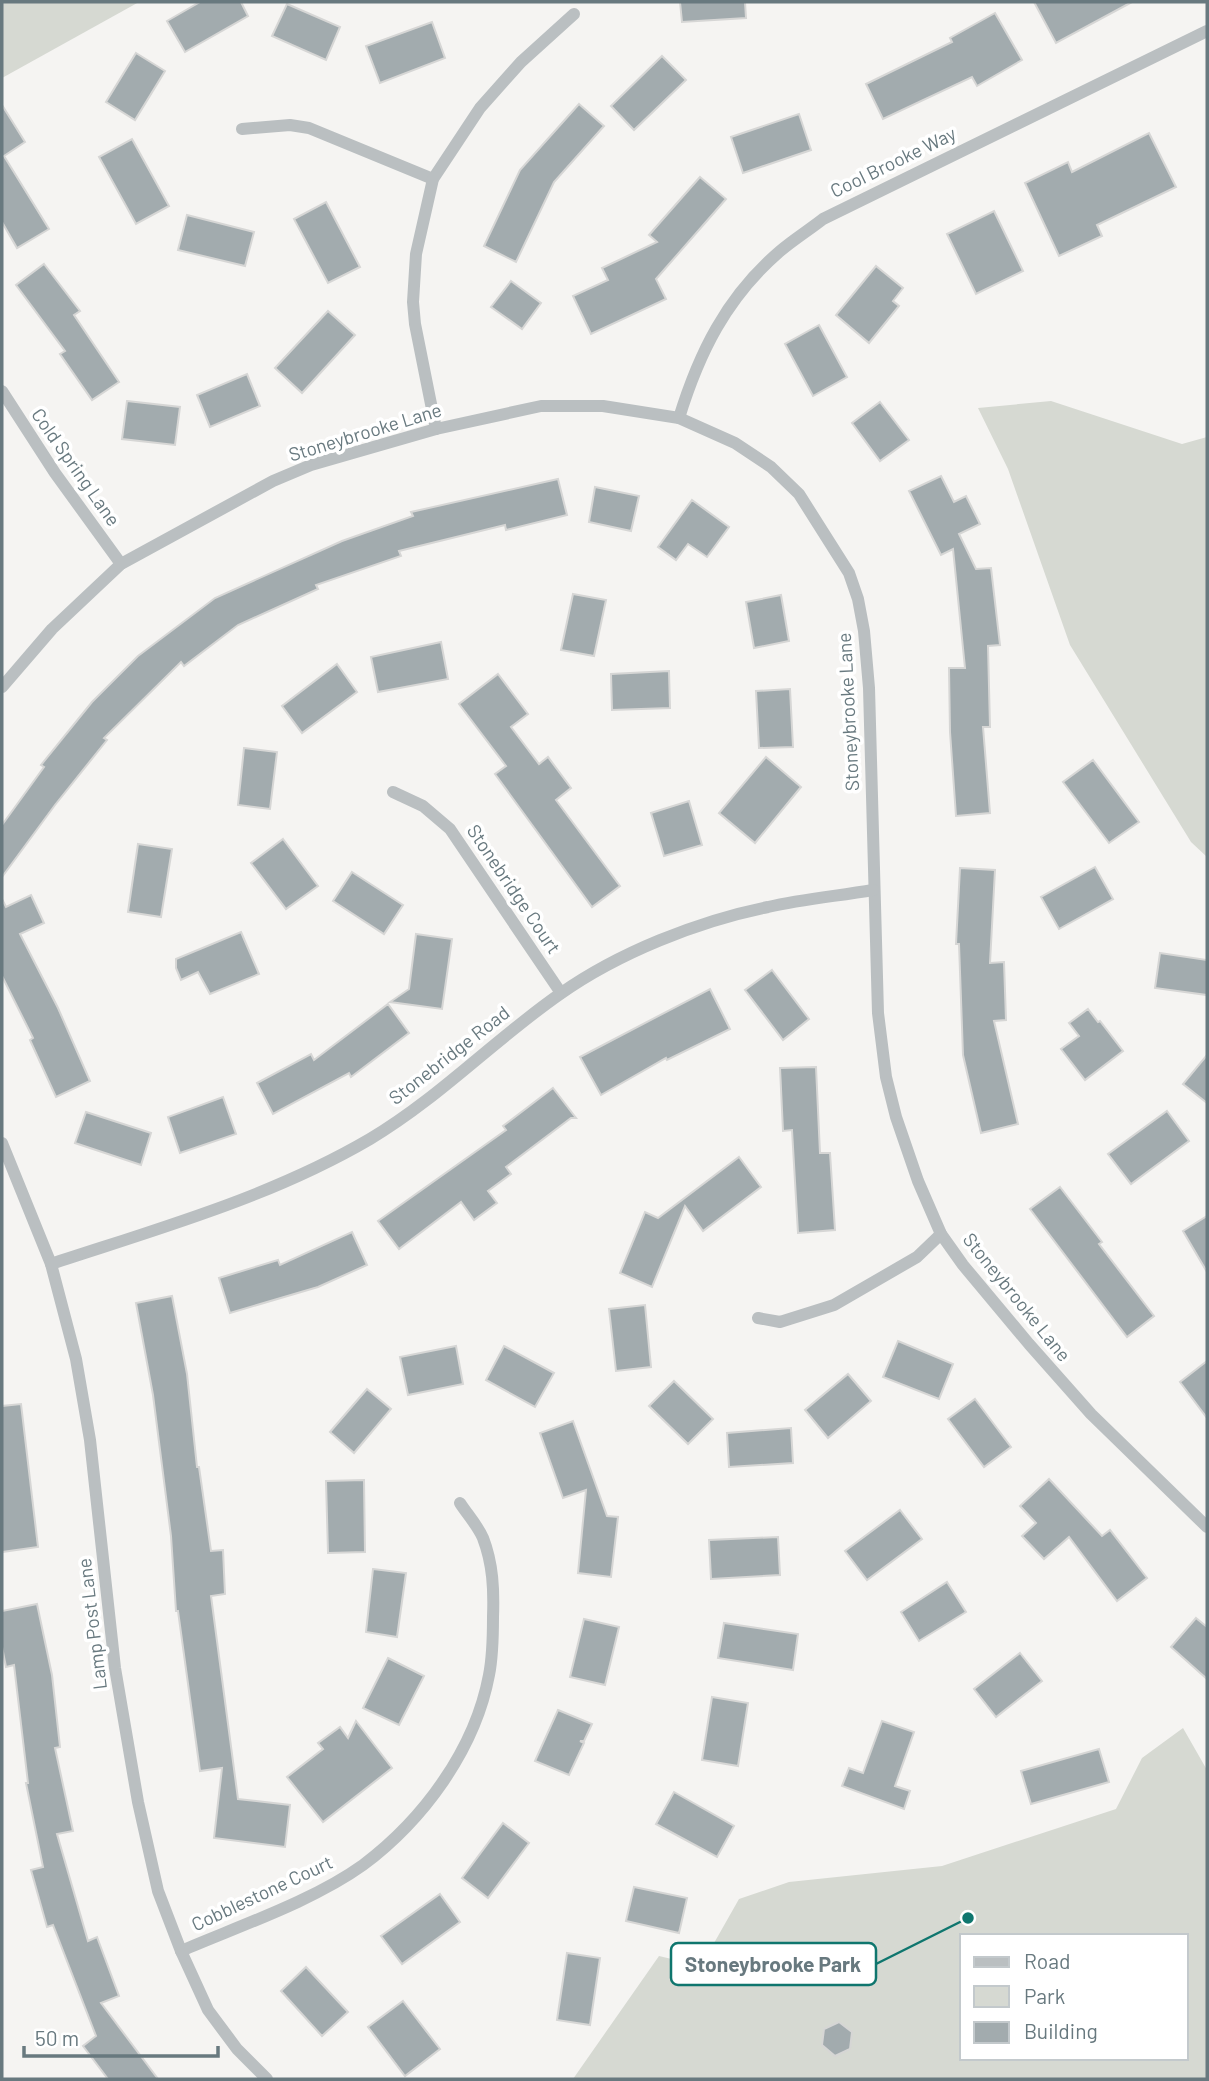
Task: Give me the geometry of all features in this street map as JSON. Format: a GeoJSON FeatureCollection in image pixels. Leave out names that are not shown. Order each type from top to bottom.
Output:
{"type":"FeatureCollection","features":[{"type":"Feature","properties":{"kind":"street"},"geometry":{"type":"LineString","coordinates":[[436,429],[413,302],[416,254],[433,178],[480,108],[522,62],[574,14]]}},
{"type":"Feature","properties":{"kind":"street","name":"Cool Brooke Way"},"geometry":{"type":"LineString","coordinates":[[679,418],[693,373],[703,352],[737,297],[778,253],[823,219],[1207,32]]}},
{"type":"Feature","properties":{"kind":"street"},"geometry":{"type":"LineString","coordinates":[[242,129],[290,125],[309,128],[433,178]]}},
{"type":"Feature","properties":{"kind":"street","name":"Cold Spring Lane"},"geometry":{"type":"LineString","coordinates":[[2,391],[55,473],[121,564]]}},
{"type":"Feature","properties":{"kind":"street","name":"Stoneybrooke Lane"},"geometry":{"type":"LineString","coordinates":[[2,687],[52,629],[121,564],[272,481],[311,465],[436,429],[541,406],[603,406],[679,418],[735,443],[771,467],[799,494],[849,573],[864,631],[869,688],[878,1013],[886,1077],[896,1117],[918,1181],[941,1234],[963,1265],[1091,1414],[1207,1527]]}},
{"type":"Feature","properties":{"kind":"street","name":"Stonebridge Court"},"geometry":{"type":"LineString","coordinates":[[393,792],[423,806],[450,829],[561,993]]}},
{"type":"Feature","properties":{"kind":"street","name":"Stonebridge Road"},"geometry":{"type":"LineString","coordinates":[[51,1264],[245,1200],[338,1157],[416,1108],[561,993],[653,943],[719,919],[769,907],[873,890]]}},
{"type":"Feature","properties":{"kind":"street","name":"Lamp Post Lane"},"geometry":{"type":"LineString","coordinates":[[2,1143],[51,1264],[76,1359],[90,1440],[115,1668],[138,1802],[158,1891],[208,2010],[237,2049],[267,2079]]}},
{"type":"Feature","properties":{"kind":"street"},"geometry":{"type":"LineString","coordinates":[[758,1318],[780,1322],[834,1305],[917,1257],[941,1234]]}},
{"type":"Feature","properties":{"kind":"street","name":"Cobblestone Court"},"geometry":{"type":"LineString","coordinates":[[181,1951],[342,1879],[398,1836],[436,1792],[459,1754],[479,1711],[489,1676],[493,1646],[492,1567],[482,1536],[460,1503]]}},
{"type":"Feature","properties":{"kind":"green space"},"geometry":{"type":"Polygon","coordinates":[[[2,2],[139,2],[2,78],[2,2]]]}},
{"type":"Feature","properties":{"kind":"green space"},"geometry":{"type":"Polygon","coordinates":[[[1051,401],[1182,444],[1207,437],[1207,857],[1191,842],[1070,645],[1008,469],[978,408],[1051,401]]]}},
{"type":"Feature","properties":{"kind":"green space"},"geometry":{"type":"Polygon","coordinates":[[[1183,1728],[1207,1770],[1207,2079],[573,2079],[659,1956],[701,1966],[739,1899],[789,1882],[942,1866],[1116,1809],[1142,1758],[1183,1728]]]}},
{"type":"Feature","properties":{"kind":"building"},"geometry":{"type":"Polygon","coordinates":[[[200,2],[241,2],[248,16],[185,52],[167,21],[200,2]]]}},
{"type":"Feature","properties":{"kind":"building"},"geometry":{"type":"Polygon","coordinates":[[[680,2],[745,2],[746,18],[682,22],[680,2]]]}},
{"type":"Feature","properties":{"kind":"building"},"geometry":{"type":"Polygon","coordinates":[[[1034,2],[1132,2],[1056,43],[1034,2]]]}},
{"type":"Feature","properties":{"kind":"building"},"geometry":{"type":"Polygon","coordinates":[[[287,4],[340,27],[326,60],[272,36],[287,4]]]}},
{"type":"Feature","properties":{"kind":"building"},"geometry":{"type":"Polygon","coordinates":[[[995,13],[1022,60],[977,86],[972,77],[883,119],[866,84],[952,42],[950,38],[995,13]]]}},
{"type":"Feature","properties":{"kind":"building"},"geometry":{"type":"Polygon","coordinates":[[[432,22],[445,58],[380,83],[366,46],[432,22]]]}},
{"type":"Feature","properties":{"kind":"building"},"geometry":{"type":"Polygon","coordinates":[[[136,53],[165,71],[135,120],[106,102],[136,53]]]}},
{"type":"Feature","properties":{"kind":"building"},"geometry":{"type":"Polygon","coordinates":[[[662,56],[686,80],[634,130],[611,106],[662,56]]]}},
{"type":"Feature","properties":{"kind":"building"},"geometry":{"type":"Polygon","coordinates":[[[579,104],[604,126],[554,182],[516,262],[484,246],[520,170],[579,104]]]}},
{"type":"Feature","properties":{"kind":"building"},"geometry":{"type":"Polygon","coordinates":[[[2,105],[25,142],[4,156],[49,229],[17,248],[2,222],[2,105]]]}},
{"type":"Feature","properties":{"kind":"building"},"geometry":{"type":"Polygon","coordinates":[[[799,114],[811,150],[743,173],[731,137],[799,114]]]}},
{"type":"Feature","properties":{"kind":"building"},"geometry":{"type":"Polygon","coordinates":[[[1149,133],[1176,187],[1097,225],[1102,236],[1059,256],[1025,183],[1068,162],[1072,172],[1149,133]]]}},
{"type":"Feature","properties":{"kind":"building"},"geometry":{"type":"Polygon","coordinates":[[[132,139],[169,206],[136,224],[99,157],[132,139]]]}},
{"type":"Feature","properties":{"kind":"building"},"geometry":{"type":"Polygon","coordinates":[[[700,177],[726,199],[656,279],[666,299],[591,334],[573,296],[608,280],[602,268],[657,242],[649,235],[700,177]]]}},
{"type":"Feature","properties":{"kind":"building"},"geometry":{"type":"Polygon","coordinates":[[[326,202],[360,267],[328,283],[294,219],[326,202]]]}},
{"type":"Feature","properties":{"kind":"building"},"geometry":{"type":"Polygon","coordinates":[[[994,211],[1023,271],[976,294],[947,234],[994,211]]]}},
{"type":"Feature","properties":{"kind":"building"},"geometry":{"type":"Polygon","coordinates":[[[187,215],[254,232],[245,266],[178,250],[187,215]]]}},
{"type":"Feature","properties":{"kind":"building"},"geometry":{"type":"Polygon","coordinates":[[[44,264],[80,311],[74,315],[119,382],[92,400],[60,354],[65,351],[16,285],[44,264]]]}},
{"type":"Feature","properties":{"kind":"building"},"geometry":{"type":"Polygon","coordinates":[[[876,266],[903,288],[893,301],[899,306],[869,343],[836,315],[876,266]]]}},
{"type":"Feature","properties":{"kind":"building"},"geometry":{"type":"Polygon","coordinates":[[[511,281],[541,303],[522,329],[491,307],[511,281]]]}},
{"type":"Feature","properties":{"kind":"building"},"geometry":{"type":"Polygon","coordinates":[[[328,311],[355,335],[302,393],[275,368],[328,311]]]}},
{"type":"Feature","properties":{"kind":"building"},"geometry":{"type":"Polygon","coordinates":[[[819,325],[847,377],[813,396],[785,344],[819,325]]]}},
{"type":"Feature","properties":{"kind":"building"},"geometry":{"type":"Polygon","coordinates":[[[247,374],[260,406],[210,427],[197,395],[247,374]]]}},
{"type":"Feature","properties":{"kind":"building"},"geometry":{"type":"Polygon","coordinates":[[[127,401],[180,407],[175,445],[122,439],[127,401]]]}},
{"type":"Feature","properties":{"kind":"building"},"geometry":{"type":"Polygon","coordinates":[[[880,402],[909,440],[880,461],[852,423],[880,402]]]}},
{"type":"Feature","properties":{"kind":"building"},"geometry":{"type":"Polygon","coordinates":[[[941,476],[954,502],[966,496],[980,524],[959,534],[976,569],[991,568],[1000,645],[988,646],[990,727],[983,727],[990,813],[956,816],[949,668],[965,668],[953,549],[941,555],[909,491],[941,476]]]}},
{"type":"Feature","properties":{"kind":"building"},"geometry":{"type":"Polygon","coordinates":[[[558,479],[567,515],[506,530],[505,525],[399,551],[401,556],[316,585],[318,589],[238,625],[184,666],[181,662],[104,738],[107,740],[2,877],[2,825],[44,767],[41,765],[92,702],[138,656],[215,598],[342,541],[413,516],[411,512],[558,479]]]}},
{"type":"Feature","properties":{"kind":"building"},"geometry":{"type":"Polygon","coordinates":[[[595,487],[639,496],[631,531],[589,522],[595,487]]]}},
{"type":"Feature","properties":{"kind":"building"},"geometry":{"type":"Polygon","coordinates":[[[692,500],[729,527],[707,557],[688,544],[676,560],[658,547],[692,500]]]}},
{"type":"Feature","properties":{"kind":"building"},"geometry":{"type":"Polygon","coordinates":[[[573,594],[606,600],[594,656],[561,650],[573,594]]]}},
{"type":"Feature","properties":{"kind":"building"},"geometry":{"type":"Polygon","coordinates":[[[781,595],[789,641],[754,648],[746,602],[781,595]]]}},
{"type":"Feature","properties":{"kind":"building"},"geometry":{"type":"Polygon","coordinates":[[[441,642],[448,679],[378,692],[371,657],[441,642]]]}},
{"type":"Feature","properties":{"kind":"building"},"geometry":{"type":"Polygon","coordinates":[[[337,664],[357,692],[302,733],[282,706],[337,664]]]}},
{"type":"Feature","properties":{"kind":"building"},"geometry":{"type":"Polygon","coordinates":[[[669,671],[670,708],[612,710],[611,674],[669,671]]]}},
{"type":"Feature","properties":{"kind":"building"},"geometry":{"type":"Polygon","coordinates":[[[498,674],[528,714],[511,727],[539,764],[548,757],[571,788],[556,800],[620,886],[592,907],[495,774],[506,766],[459,704],[498,674]]]}},
{"type":"Feature","properties":{"kind":"building"},"geometry":{"type":"Polygon","coordinates":[[[790,689],[793,747],[759,748],[756,691],[790,689]]]}},
{"type":"Feature","properties":{"kind":"building"},"geometry":{"type":"Polygon","coordinates":[[[244,748],[277,752],[270,809],[238,805],[244,748]]]}},
{"type":"Feature","properties":{"kind":"building"},"geometry":{"type":"Polygon","coordinates":[[[766,757],[801,787],[755,843],[719,813],[766,757]]]}},
{"type":"Feature","properties":{"kind":"building"},"geometry":{"type":"Polygon","coordinates":[[[1093,760],[1139,822],[1109,843],[1063,782],[1093,760]]]}},
{"type":"Feature","properties":{"kind":"building"},"geometry":{"type":"Polygon","coordinates":[[[689,801],[702,845],[664,856],[651,813],[689,801]]]}},
{"type":"Feature","properties":{"kind":"building"},"geometry":{"type":"Polygon","coordinates":[[[283,839],[318,886],[286,909],[251,863],[283,839]]]}},
{"type":"Feature","properties":{"kind":"building"},"geometry":{"type":"Polygon","coordinates":[[[138,844],[172,849],[161,917],[128,912],[138,844]]]}},
{"type":"Feature","properties":{"kind":"building"},"geometry":{"type":"Polygon","coordinates":[[[1095,867],[1113,899],[1059,929],[1041,897],[1095,867]]]}},
{"type":"Feature","properties":{"kind":"building"},"geometry":{"type":"Polygon","coordinates":[[[960,868],[995,870],[990,963],[1004,962],[1006,1020],[994,1021],[1018,1124],[981,1133],[963,1055],[959,944],[956,944],[960,868]]]}},
{"type":"Feature","properties":{"kind":"building"},"geometry":{"type":"Polygon","coordinates":[[[352,872],[403,905],[384,934],[333,901],[352,872]]]}},
{"type":"Feature","properties":{"kind":"building"},"geometry":{"type":"Polygon","coordinates":[[[31,895],[44,923],[20,934],[58,1008],[90,1081],[56,1097],[30,1040],[33,1038],[2,976],[2,899],[6,907],[31,895]]]}},
{"type":"Feature","properties":{"kind":"building"},"geometry":{"type":"Polygon","coordinates":[[[241,932],[259,974],[210,994],[198,972],[181,980],[176,959],[241,932]]]}},
{"type":"Feature","properties":{"kind":"building"},"geometry":{"type":"Polygon","coordinates":[[[416,934],[452,939],[442,1009],[390,1002],[409,989],[416,934]]]}},
{"type":"Feature","properties":{"kind":"building"},"geometry":{"type":"Polygon","coordinates":[[[1160,953],[1207,960],[1207,995],[1155,988],[1160,953]]]}},
{"type":"Feature","properties":{"kind":"building"},"geometry":{"type":"Polygon","coordinates":[[[772,970],[809,1019],[783,1040],[745,990],[772,970]]]}},
{"type":"Feature","properties":{"kind":"building"},"geometry":{"type":"Polygon","coordinates":[[[710,989],[730,1029],[667,1060],[666,1058],[601,1095],[580,1057],[710,989]]]}},
{"type":"Feature","properties":{"kind":"building"},"geometry":{"type":"Polygon","coordinates":[[[388,1004],[409,1033],[351,1077],[349,1073],[273,1114],[257,1083],[311,1054],[314,1060],[388,1004]]]}},
{"type":"Feature","properties":{"kind":"building"},"geometry":{"type":"Polygon","coordinates":[[[1088,1009],[1123,1051],[1085,1080],[1061,1049],[1079,1036],[1069,1023],[1088,1009]]]}},
{"type":"Feature","properties":{"kind":"building"},"geometry":{"type":"Polygon","coordinates":[[[1207,1055],[1207,1103],[1183,1084],[1207,1055]]]}},
{"type":"Feature","properties":{"kind":"building"},"geometry":{"type":"Polygon","coordinates":[[[816,1067],[820,1153],[830,1153],[835,1230],[798,1233],[792,1130],[783,1131],[780,1068],[816,1067]]]}},
{"type":"Feature","properties":{"kind":"building"},"geometry":{"type":"Polygon","coordinates":[[[553,1088],[576,1118],[571,1118],[506,1167],[511,1174],[488,1191],[497,1203],[474,1220],[461,1202],[399,1249],[378,1221],[506,1130],[503,1126],[553,1088]]]}},
{"type":"Feature","properties":{"kind":"building"},"geometry":{"type":"Polygon","coordinates":[[[223,1097],[236,1134],[180,1153],[168,1117],[223,1097]]]}},
{"type":"Feature","properties":{"kind":"building"},"geometry":{"type":"Polygon","coordinates":[[[1167,1111],[1189,1141],[1131,1184],[1108,1154],[1167,1111]]]}},
{"type":"Feature","properties":{"kind":"building"},"geometry":{"type":"Polygon","coordinates":[[[86,1112],[151,1133],[141,1165],[75,1143],[86,1112]]]}},
{"type":"Feature","properties":{"kind":"building"},"geometry":{"type":"Polygon","coordinates":[[[739,1157],[761,1187],[703,1231],[685,1206],[652,1287],[620,1273],[645,1212],[658,1218],[739,1157]]]}},
{"type":"Feature","properties":{"kind":"building"},"geometry":{"type":"Polygon","coordinates":[[[1060,1187],[1154,1316],[1127,1337],[1030,1209],[1060,1187]]]}},
{"type":"Feature","properties":{"kind":"building"},"geometry":{"type":"Polygon","coordinates":[[[1207,1216],[1207,1272],[1183,1231],[1207,1216]]]}},
{"type":"Feature","properties":{"kind":"building"},"geometry":{"type":"Polygon","coordinates":[[[352,1232],[367,1265],[318,1287],[230,1313],[219,1278],[278,1260],[280,1265],[352,1232]]]}},
{"type":"Feature","properties":{"kind":"building"},"geometry":{"type":"Polygon","coordinates":[[[172,1296],[187,1374],[197,1467],[211,1551],[223,1550],[225,1594],[211,1596],[238,1799],[290,1805],[285,1847],[214,1838],[222,1768],[200,1771],[176,1611],[171,1536],[153,1395],[136,1303],[172,1296]]]}},
{"type":"Feature","properties":{"kind":"building"},"geometry":{"type":"Polygon","coordinates":[[[645,1305],[651,1367],[616,1371],[609,1309],[645,1305]]]}},
{"type":"Feature","properties":{"kind":"building"},"geometry":{"type":"Polygon","coordinates":[[[898,1341],[953,1364],[939,1399],[883,1377],[898,1341]]]}},
{"type":"Feature","properties":{"kind":"building"},"geometry":{"type":"Polygon","coordinates":[[[456,1346],[463,1384],[408,1395],[400,1357],[456,1346]]]}},
{"type":"Feature","properties":{"kind":"building"},"geometry":{"type":"Polygon","coordinates":[[[504,1346],[554,1373],[535,1407],[486,1380],[504,1346]]]}},
{"type":"Feature","properties":{"kind":"building"},"geometry":{"type":"Polygon","coordinates":[[[1207,1361],[1207,1418],[1180,1382],[1207,1361]]]}},
{"type":"Feature","properties":{"kind":"building"},"geometry":{"type":"Polygon","coordinates":[[[848,1374],[871,1401],[828,1438],[805,1410],[848,1374]]]}},
{"type":"Feature","properties":{"kind":"building"},"geometry":{"type":"Polygon","coordinates":[[[674,1381],[713,1419],[688,1444],[649,1406],[674,1381]]]}},
{"type":"Feature","properties":{"kind":"building"},"geometry":{"type":"Polygon","coordinates":[[[367,1389],[391,1409],[354,1453],[330,1432],[367,1389]]]}},
{"type":"Feature","properties":{"kind":"building"},"geometry":{"type":"Polygon","coordinates":[[[975,1399],[1011,1447],[984,1467],[948,1419],[975,1399]]]}},
{"type":"Feature","properties":{"kind":"building"},"geometry":{"type":"Polygon","coordinates":[[[21,1404],[38,1547],[2,1552],[2,1406],[21,1404]]]}},
{"type":"Feature","properties":{"kind":"building"},"geometry":{"type":"Polygon","coordinates":[[[573,1421],[607,1516],[618,1517],[611,1577],[578,1573],[586,1490],[563,1498],[540,1433],[573,1421]]]}},
{"type":"Feature","properties":{"kind":"building"},"geometry":{"type":"Polygon","coordinates":[[[791,1428],[793,1463],[729,1467],[727,1433],[791,1428]]]}},
{"type":"Feature","properties":{"kind":"building"},"geometry":{"type":"Polygon","coordinates":[[[1049,1479],[1102,1536],[1110,1530],[1147,1578],[1117,1601],[1069,1537],[1044,1559],[1022,1536],[1036,1523],[1020,1506],[1049,1479]]]}},
{"type":"Feature","properties":{"kind":"building"},"geometry":{"type":"Polygon","coordinates":[[[364,1480],[365,1552],[328,1553],[326,1481],[364,1480]]]}},
{"type":"Feature","properties":{"kind":"building"},"geometry":{"type":"Polygon","coordinates":[[[900,1510],[922,1539],[867,1580],[845,1551],[900,1510]]]}},
{"type":"Feature","properties":{"kind":"building"},"geometry":{"type":"Polygon","coordinates":[[[778,1537],[780,1575],[711,1579],[709,1540],[778,1537]]]}},
{"type":"Feature","properties":{"kind":"building"},"geometry":{"type":"Polygon","coordinates":[[[373,1569],[406,1573],[397,1637],[366,1632],[373,1569]]]}},
{"type":"Feature","properties":{"kind":"building"},"geometry":{"type":"Polygon","coordinates":[[[947,1582],[966,1612],[919,1641],[901,1612],[947,1582]]]}},
{"type":"Feature","properties":{"kind":"building"},"geometry":{"type":"Polygon","coordinates":[[[37,1604],[52,1675],[60,1747],[55,1748],[73,1831],[57,1834],[88,1941],[97,1937],[119,1996],[101,2003],[158,2079],[108,2079],[83,2046],[96,2036],[53,1925],[47,1927],[31,1870],[43,1867],[26,1783],[14,1665],[6,1667],[2,1647],[2,1611],[37,1604]]]}},
{"type":"Feature","properties":{"kind":"building"},"geometry":{"type":"Polygon","coordinates":[[[1196,1618],[1207,1627],[1207,1679],[1171,1647],[1196,1618]]]}},
{"type":"Feature","properties":{"kind":"building"},"geometry":{"type":"Polygon","coordinates":[[[584,1619],[619,1627],[605,1685],[570,1677],[584,1619]]]}},
{"type":"Feature","properties":{"kind":"building"},"geometry":{"type":"Polygon","coordinates":[[[724,1623],[798,1634],[793,1670],[718,1658],[724,1623]]]}},
{"type":"Feature","properties":{"kind":"building"},"geometry":{"type":"Polygon","coordinates":[[[1020,1653],[1042,1681],[996,1717],[974,1689],[1020,1653]]]}},
{"type":"Feature","properties":{"kind":"building"},"geometry":{"type":"Polygon","coordinates":[[[388,1658],[424,1676],[399,1725],[363,1708],[388,1658]]]}},
{"type":"Feature","properties":{"kind":"building"},"geometry":{"type":"Polygon","coordinates":[[[712,1697],[748,1703],[738,1766],[702,1760],[712,1697]]]}},
{"type":"Feature","properties":{"kind":"building"},"geometry":{"type":"Polygon","coordinates":[[[558,1710],[592,1724],[584,1741],[580,1741],[584,1743],[569,1775],[535,1761],[558,1710]]]}},
{"type":"Feature","properties":{"kind":"building"},"geometry":{"type":"Polygon","coordinates":[[[356,1721],[392,1768],[323,1822],[287,1777],[323,1749],[318,1743],[340,1727],[348,1738],[356,1721]]]}},
{"type":"Feature","properties":{"kind":"building"},"geometry":{"type":"Polygon","coordinates":[[[882,1721],[914,1732],[895,1786],[910,1791],[904,1809],[842,1786],[849,1768],[863,1773],[882,1721]]]}},
{"type":"Feature","properties":{"kind":"building"},"geometry":{"type":"Polygon","coordinates":[[[1099,1749],[1109,1782],[1031,1804],[1021,1771],[1099,1749]]]}},
{"type":"Feature","properties":{"kind":"building"},"geometry":{"type":"Polygon","coordinates":[[[674,1792],[734,1826],[717,1857],[656,1824],[674,1792]]]}},
{"type":"Feature","properties":{"kind":"building"},"geometry":{"type":"Polygon","coordinates":[[[503,1823],[529,1843],[488,1898],[462,1878],[503,1823]]]}},
{"type":"Feature","properties":{"kind":"building"},"geometry":{"type":"Polygon","coordinates":[[[634,1887],[687,1898],[679,1933],[626,1921],[634,1887]]]}},
{"type":"Feature","properties":{"kind":"building"},"geometry":{"type":"Polygon","coordinates":[[[440,1894],[460,1922],[402,1964],[381,1936],[440,1894]]]}},
{"type":"Feature","properties":{"kind":"building"},"geometry":{"type":"Polygon","coordinates":[[[567,1953],[600,1958],[590,2025],[557,2020],[567,1953]]]}},
{"type":"Feature","properties":{"kind":"building"},"geometry":{"type":"Polygon","coordinates":[[[306,1967],[348,2012],[322,2036],[281,1991],[306,1967]]]}},
{"type":"Feature","properties":{"kind":"building"},"geometry":{"type":"Polygon","coordinates":[[[403,2001],[440,2049],[405,2076],[368,2027],[403,2001]]]}},
{"type":"Feature","properties":{"kind":"building"},"geometry":{"type":"Polygon","coordinates":[[[839,2022],[852,2032],[850,2049],[835,2056],[822,2045],[824,2029],[839,2022]]]}},
{"type":"Feature","properties":{"kind":"place","name":"Stoneybrooke Park"},"geometry":{"type":"Point","coordinates":[968,1918]}}]}
